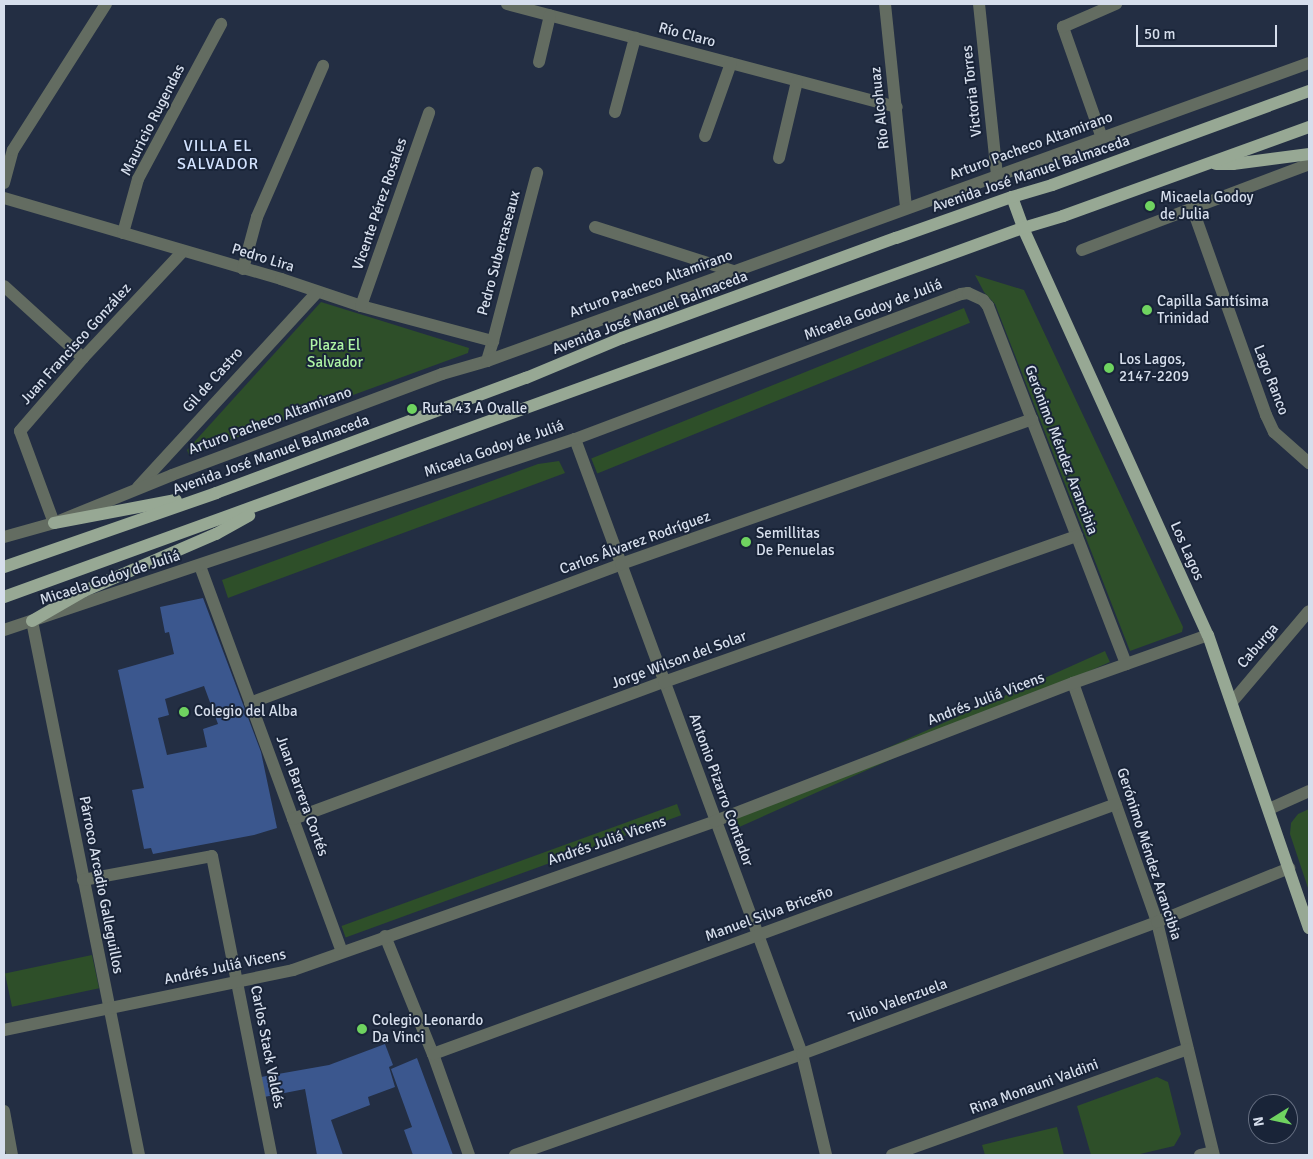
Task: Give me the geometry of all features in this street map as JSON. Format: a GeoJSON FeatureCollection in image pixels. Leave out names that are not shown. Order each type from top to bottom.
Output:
{"type":"FeatureCollection","features":[{"type":"Feature","properties":{"kind":"main road","name":"Avenida José Manuel Balmaceda"},"geometry":{"type":"LineString","coordinates":[[4,567],[216,493],[526,378],[622,338],[1012,196],[1052,185],[1309,91]]}},
{"type":"Feature","properties":{"kind":"main road"},"geometry":{"type":"LineString","coordinates":[[4,597],[282,498],[1023,228],[1209,164],[1309,127]]}},
{"type":"Feature","properties":{"kind":"main road"},"geometry":{"type":"LineString","coordinates":[[1209,164],[1233,164],[1309,154]]}},
{"type":"Feature","properties":{"kind":"main road","name":"Los Lagos"},"geometry":{"type":"LineString","coordinates":[[1012,196],[1023,228],[1208,636],[1309,928]]}},
{"type":"Feature","properties":{"kind":"main road"},"geometry":{"type":"LineString","coordinates":[[54,523],[216,493]]}},
{"type":"Feature","properties":{"kind":"main road"},"geometry":{"type":"LineString","coordinates":[[32,621],[84,591],[216,534],[282,498]]}},
{"type":"Feature","properties":{"kind":"street"},"geometry":{"type":"LineString","coordinates":[[4,183],[13,150],[106,4]]}},
{"type":"Feature","properties":{"kind":"street","name":"Río Claro"},"geometry":{"type":"LineString","coordinates":[[507,4],[897,107]]}},
{"type":"Feature","properties":{"kind":"street","name":"Río Alcohuaz"},"geometry":{"type":"LineString","coordinates":[[885,4],[906,208]]}},
{"type":"Feature","properties":{"kind":"street","name":"Victoria Torres"},"geometry":{"type":"LineString","coordinates":[[979,4],[997,174]]}},
{"type":"Feature","properties":{"kind":"street"},"geometry":{"type":"LineString","coordinates":[[1102,138],[1064,27],[1116,4]]}},
{"type":"Feature","properties":{"kind":"street"},"geometry":{"type":"LineString","coordinates":[[539,62],[550,15]]}},
{"type":"Feature","properties":{"kind":"street","name":"Mauricio Rugendas"},"geometry":{"type":"LineString","coordinates":[[123,233],[138,179],[221,24]]}},
{"type":"Feature","properties":{"kind":"street","name":"Río Claro"},"geometry":{"type":"LineString","coordinates":[[616,112],[635,38]]}},
{"type":"Feature","properties":{"kind":"street","name":"Río Claro"},"geometry":{"type":"LineString","coordinates":[[705,136],[731,63]]}},
{"type":"Feature","properties":{"kind":"street","name":"Arturo Pacheco Altamirano"},"geometry":{"type":"LineString","coordinates":[[4,537],[54,523],[172,475],[442,374],[487,361],[997,174],[1309,63]]}},
{"type":"Feature","properties":{"kind":"street"},"geometry":{"type":"LineString","coordinates":[[243,269],[258,217],[323,66]]}},
{"type":"Feature","properties":{"kind":"street"},"geometry":{"type":"LineString","coordinates":[[779,158],[797,81]]}},
{"type":"Feature","properties":{"kind":"street","name":"Vicente Pérez Rosales"},"geometry":{"type":"LineString","coordinates":[[361,306],[429,113]]}},
{"type":"Feature","properties":{"kind":"street"},"geometry":{"type":"LineString","coordinates":[[1082,250],[1194,210],[1309,164]]}},
{"type":"Feature","properties":{"kind":"street","name":"Pedro Subercaseaux"},"geometry":{"type":"LineString","coordinates":[[493,341],[537,173]]}},
{"type":"Feature","properties":{"kind":"street","name":"Pedro Lira"},"geometry":{"type":"LineString","coordinates":[[4,198],[361,306],[493,341]]}},
{"type":"Feature","properties":{"kind":"street","name":"Lago Ranco"},"geometry":{"type":"LineString","coordinates":[[1194,210],[1266,415],[1274,432],[1309,463]]}},
{"type":"Feature","properties":{"kind":"street"},"geometry":{"type":"LineString","coordinates":[[595,227],[734,271]]}},
{"type":"Feature","properties":{"kind":"street","name":"Juan Francisco González"},"geometry":{"type":"LineString","coordinates":[[54,523],[20,431],[83,358],[183,251]]}},
{"type":"Feature","properties":{"kind":"street"},"geometry":{"type":"LineString","coordinates":[[4,286],[83,358]]}},
{"type":"Feature","properties":{"kind":"street","name":"Gil de Castro"},"geometry":{"type":"LineString","coordinates":[[135,491],[317,292]]}},
{"type":"Feature","properties":{"kind":"street","name":"Gerónimo Méndez Arancibia"},"geometry":{"type":"LineString","coordinates":[[961,294],[976,296],[988,306],[1126,664]]}},
{"type":"Feature","properties":{"kind":"street","name":"Micaela Godoy de Juliá"},"geometry":{"type":"LineString","coordinates":[[4,630],[575,439],[961,294]]}},
{"type":"Feature","properties":{"kind":"street"},"geometry":{"type":"LineString","coordinates":[[487,361],[493,341]]}},
{"type":"Feature","properties":{"kind":"street","name":"Carlos Álvarez Rodríguez"},"geometry":{"type":"LineString","coordinates":[[250,703],[621,564],[1032,419]]}},
{"type":"Feature","properties":{"kind":"street","name":"Antonio Pizarro Contador"},"geometry":{"type":"LineString","coordinates":[[575,439],[802,1054],[826,1155]]}},
{"type":"Feature","properties":{"kind":"street","name":"Jorge Wilson del Solar"},"geometry":{"type":"LineString","coordinates":[[293,819],[664,682],[1077,536]]}},
{"type":"Feature","properties":{"kind":"street","name":"Juan Barrera Cortés"},"geometry":{"type":"LineString","coordinates":[[200,566],[342,952]]}},
{"type":"Feature","properties":{"kind":"street","name":"Caburga"},"geometry":{"type":"LineString","coordinates":[[1232,702],[1309,611]]}},
{"type":"Feature","properties":{"kind":"street","name":"Párroco Arcadio Galleguillos"},"geometry":{"type":"LineString","coordinates":[[32,621],[139,1155]]}},
{"type":"Feature","properties":{"kind":"street","name":"Andrés Juliá Vicens"},"geometry":{"type":"LineString","coordinates":[[4,1030],[293,970],[715,820],[1073,683],[1208,636]]}},
{"type":"Feature","properties":{"kind":"street","name":"Gerónimo Méndez Arancibia"},"geometry":{"type":"LineString","coordinates":[[1073,683],[1157,922],[1213,1154]]}},
{"type":"Feature","properties":{"kind":"street"},"geometry":{"type":"LineString","coordinates":[[1269,808],[1309,791]]}},
{"type":"Feature","properties":{"kind":"street","name":"Manuel Silva Briceño"},"geometry":{"type":"LineString","coordinates":[[433,1054],[1116,804]]}},
{"type":"Feature","properties":{"kind":"street","name":"Carlos Stack Valdés"},"geometry":{"type":"LineString","coordinates":[[84,880],[212,856],[272,1155]]}},
{"type":"Feature","properties":{"kind":"street","name":"Tulio Valenzuela"},"geometry":{"type":"LineString","coordinates":[[515,1155],[802,1054],[1157,922],[1289,868]]}},
{"type":"Feature","properties":{"kind":"street"},"geometry":{"type":"LineString","coordinates":[[385,936],[433,1054],[469,1155]]}},
{"type":"Feature","properties":{"kind":"street","name":"Rina Monauni Valdini"},"geometry":{"type":"LineString","coordinates":[[892,1155],[1188,1049]]}},
{"type":"Feature","properties":{"kind":"street"},"geometry":{"type":"LineString","coordinates":[[4,1111],[12,1155]]}},
{"type":"Feature","properties":{"kind":"street"},"geometry":{"type":"LineString","coordinates":[[1200,1155],[1213,1154]]}},
{"type":"Feature","properties":{"kind":"green space"},"geometry":{"type":"Polygon","coordinates":[[[975,275],[1024,290],[1183,627],[1182,632],[1130,651],[995,304],[984,292],[975,275]]]}},
{"type":"Feature","properties":{"kind":"green space","name":"Plaza El Salvador"},"geometry":{"type":"Polygon","coordinates":[[[321,302],[469,348],[468,353],[189,455],[187,450],[321,302]]]}},
{"type":"Feature","properties":{"kind":"green space"},"geometry":{"type":"Polygon","coordinates":[[[964,308],[970,323],[597,473],[591,459],[964,308]]]}},
{"type":"Feature","properties":{"kind":"green space"},"geometry":{"type":"Polygon","coordinates":[[[559,461],[565,473],[228,598],[222,580],[538,464],[559,461]]]}},
{"type":"Feature","properties":{"kind":"green space"},"geometry":{"type":"Polygon","coordinates":[[[1105,651],[1110,662],[735,829],[730,818],[1105,651]]]}},
{"type":"Feature","properties":{"kind":"green space"},"geometry":{"type":"Polygon","coordinates":[[[677,804],[681,815],[346,937],[342,926],[677,804]]]}},
{"type":"Feature","properties":{"kind":"green space"},"geometry":{"type":"Polygon","coordinates":[[[1309,809],[1309,891],[1290,834],[1291,823],[1298,814],[1309,809]]]}},
{"type":"Feature","properties":{"kind":"green space"},"geometry":{"type":"Polygon","coordinates":[[[92,955],[99,988],[12,1007],[5,974],[92,955]]]}},
{"type":"Feature","properties":{"kind":"green space"},"geometry":{"type":"Polygon","coordinates":[[[1157,1077],[1168,1082],[1181,1134],[1174,1146],[1136,1155],[1091,1155],[1077,1106],[1157,1077]]]}},
{"type":"Feature","properties":{"kind":"green space"},"geometry":{"type":"Polygon","coordinates":[[[1057,1127],[1064,1155],[985,1155],[982,1145],[1057,1127]]]}},
{"type":"Feature","properties":{"kind":"building","name":"Colegio del Alba"},"geometry":{"type":"Polygon","coordinates":[[[203,598],[261,752],[277,828],[254,835],[153,854],[151,848],[144,849],[132,790],[144,788],[118,670],[174,654],[169,632],[165,633],[160,607],[203,598]],[[204,686],[165,699],[169,715],[158,718],[167,755],[207,747],[203,729],[218,724],[204,686]]]}},
{"type":"Feature","properties":{"kind":"building"},"geometry":{"type":"Polygon","coordinates":[[[385,1044],[393,1065],[389,1067],[395,1087],[368,1097],[370,1105],[331,1120],[343,1155],[317,1155],[305,1089],[264,1097],[261,1077],[329,1065],[385,1044]]]}},
{"type":"Feature","properties":{"kind":"building"},"geometry":{"type":"Polygon","coordinates":[[[417,1058],[453,1155],[413,1155],[404,1130],[412,1127],[391,1069],[417,1058]]]}},
{"type":"Feature","properties":{"kind":"place","name":"Micaela Godoy de Julia"},"geometry":{"type":"Point","coordinates":[1150,206]}},
{"type":"Feature","properties":{"kind":"place","name":"Capilla Santísima Trinidad"},"geometry":{"type":"Point","coordinates":[1147,310]}},
{"type":"Feature","properties":{"kind":"place","name":"Los Lagos, 2147-2209"},"geometry":{"type":"Point","coordinates":[1109,368]}},
{"type":"Feature","properties":{"kind":"place","name":"Ruta 43 A Ovalle"},"geometry":{"type":"Point","coordinates":[412,409]}},
{"type":"Feature","properties":{"kind":"place","name":"Semillitas De Penuelas"},"geometry":{"type":"Point","coordinates":[746,542]}},
{"type":"Feature","properties":{"kind":"place","name":"Colegio del Alba"},"geometry":{"type":"Point","coordinates":[184,712]}},
{"type":"Feature","properties":{"kind":"place","name":"Colegio Leonardo Da Vinci"},"geometry":{"type":"Point","coordinates":[362,1029]}},
{"type":"Feature","properties":{"kind":"district","name":"VILLA EL SALVADOR"},"geometry":{"type":"Point","coordinates":[218,155]}}]}
